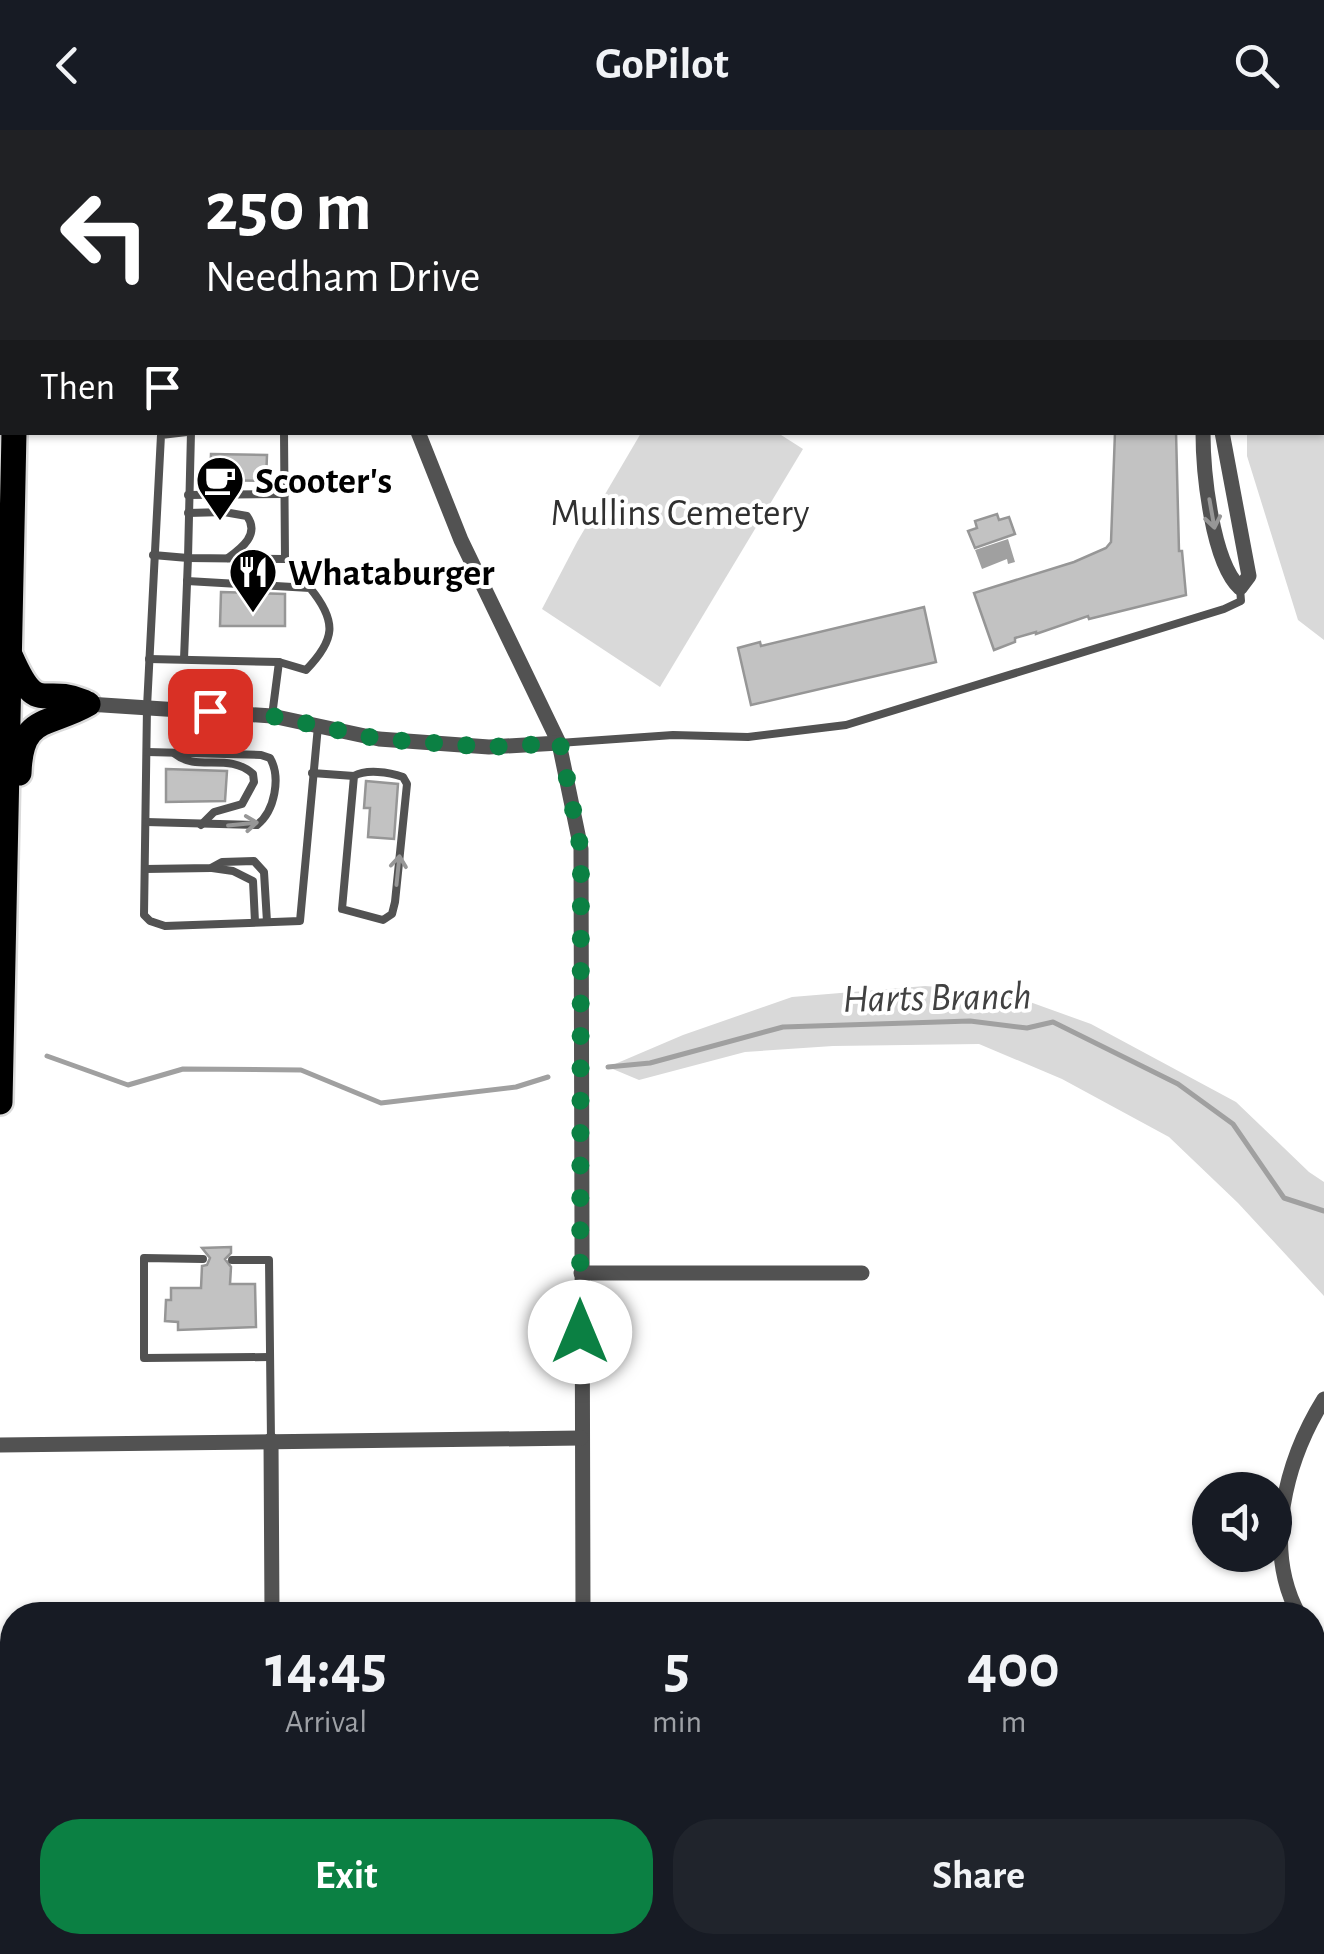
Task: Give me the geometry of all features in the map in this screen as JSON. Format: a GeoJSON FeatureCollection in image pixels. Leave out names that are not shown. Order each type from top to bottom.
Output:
{"type":"FeatureCollection","features":[{"type":"Feature","properties":{"kind":"main road"},"geometry":{"type":"LineString","coordinates":[[0,1102],[4,709],[10,653],[14,435]]}},
{"type":"Feature","properties":{"kind":"main road"},"geometry":{"type":"LineString","coordinates":[[10,653],[20,678],[33,693],[88,704]]}},
{"type":"Feature","properties":{"kind":"main road"},"geometry":{"type":"LineString","coordinates":[[1,973],[12,954],[20,750],[34,726],[44,719],[88,704]]}},
{"type":"Feature","properties":{"kind":"main road"},"geometry":{"type":"LineString","coordinates":[[4,709],[59,715]]}},
{"type":"Feature","properties":{"kind":"street"},"geometry":{"type":"LineString","coordinates":[[419,435],[461,540],[560,743],[581,850],[583,1602]]}},
{"type":"Feature","properties":{"kind":"street"},"geometry":{"type":"LineString","coordinates":[[1203,435],[1213,521],[1230,579],[1240,588],[1248,576],[1223,435]]}},
{"type":"Feature","properties":{"kind":"street"},"geometry":{"type":"LineString","coordinates":[[88,704],[272,716],[379,739],[489,747],[560,743]]}},
{"type":"Feature","properties":{"kind":"street"},"geometry":{"type":"LineString","coordinates":[[580,1272],[862,1273]]}},
{"type":"Feature","properties":{"kind":"street"},"geometry":{"type":"LineString","coordinates":[[1295,1602],[1282,1571],[1282,1502],[1310,1420],[1324,1399]]}},
{"type":"Feature","properties":{"kind":"street"},"geometry":{"type":"LineString","coordinates":[[0,1445],[582,1438]]}},
{"type":"Feature","properties":{"kind":"street"},"geometry":{"type":"LineString","coordinates":[[271,1440],[272,1602]]}},
{"type":"Feature","properties":{"kind":"lane"},"geometry":{"type":"LineString","coordinates":[[161,435],[147,707],[144,915],[150,921],[165,926],[300,921],[318,726]]}},
{"type":"Feature","properties":{"kind":"lane"},"geometry":{"type":"LineString","coordinates":[[184,659],[189,435]]}},
{"type":"Feature","properties":{"kind":"lane"},"geometry":{"type":"LineString","coordinates":[[153,556],[286,559],[284,435]]}},
{"type":"Feature","properties":{"kind":"lane"},"geometry":{"type":"LineString","coordinates":[[188,495],[284,494]]}},
{"type":"Feature","properties":{"kind":"lane"},"geometry":{"type":"LineString","coordinates":[[188,513],[247,516],[252,533],[240,550],[228,558]]}},
{"type":"Feature","properties":{"kind":"lane"},"geometry":{"type":"LineString","coordinates":[[149,658],[279,662],[306,670],[325,650],[330,628],[322,604],[310,588],[187,580]]}},
{"type":"Feature","properties":{"kind":"lane"},"geometry":{"type":"LineString","coordinates":[[560,743],[673,734],[748,737],[846,725],[1224,608],[1241,600],[1240,588]]}},
{"type":"Feature","properties":{"kind":"lane"},"geometry":{"type":"LineString","coordinates":[[272,716],[279,662]]}},
{"type":"Feature","properties":{"kind":"lane"},"geometry":{"type":"LineString","coordinates":[[146,822],[257,824],[272,802],[276,768],[270,758],[261,756],[148,752]]}},
{"type":"Feature","properties":{"kind":"lane"},"geometry":{"type":"LineString","coordinates":[[172,752],[184,762],[233,762],[252,774],[254,782],[242,804],[214,812],[201,825]]}},
{"type":"Feature","properties":{"kind":"lane"},"geometry":{"type":"LineString","coordinates":[[312,772],[395,774],[407,784],[392,914],[383,920],[342,910],[354,776]]}},
{"type":"Feature","properties":{"kind":"lane"},"geometry":{"type":"LineString","coordinates":[[211,868],[244,859],[260,865],[266,886],[267,922]]}},
{"type":"Feature","properties":{"kind":"lane"},"geometry":{"type":"LineString","coordinates":[[145,869],[233,871],[252,881],[255,922]]}},
{"type":"Feature","properties":{"kind":"lane"},"geometry":{"type":"LineString","coordinates":[[202,1259],[144,1258],[144,1358],[270,1357]]}},
{"type":"Feature","properties":{"kind":"lane"},"geometry":{"type":"LineString","coordinates":[[232,1260],[269,1260],[271,1440]]}},
{"type":"Feature","properties":{"kind":"green space","name":"Mullins Cemetery"},"geometry":{"type":"Polygon","coordinates":[[[640,435],[781,435],[803,449],[660,687],[542,609],[640,435]]]}},
{"type":"Feature","properties":{"kind":"green space"},"geometry":{"type":"Polygon","coordinates":[[[1247,435],[1324,435],[1324,640],[1298,620],[1247,456],[1247,435]]]}},
{"type":"Feature","properties":{"kind":"green space"},"geometry":{"type":"Polygon","coordinates":[[[925,986],[1002,992],[1091,1024],[1236,1102],[1324,1182],[1324,1296],[1238,1203],[1169,1137],[1062,1079],[979,1044],[745,1052],[639,1080],[608,1067],[683,1035],[792,997],[925,986]]]}},
{"type":"Feature","properties":{"kind":"shaded area"},"geometry":{"type":"Polygon","coordinates":[[[1008,539],[1015,562],[1008,564],[1007,559],[982,569],[975,550],[1008,539]]]}},
{"type":"Feature","properties":{"kind":"building"},"geometry":{"type":"Polygon","coordinates":[[[1115,435],[1176,435],[1179,551],[1186,595],[1089,619],[1088,616],[1015,638],[1015,642],[994,650],[974,593],[1074,562],[1111,542],[1115,435]]]}},
{"type":"Feature","properties":{"kind":"building"},"geometry":{"type":"Polygon","coordinates":[[[211,454],[267,455],[266,481],[210,480],[211,454]]]}},
{"type":"Feature","properties":{"kind":"building"},"geometry":{"type":"Polygon","coordinates":[[[997,514],[999,520],[1009,517],[1015,534],[975,548],[968,531],[977,528],[975,521],[997,514]]]}},
{"type":"Feature","properties":{"kind":"building","name":"Whataburger"},"geometry":{"type":"Polygon","coordinates":[[[221,592],[285,594],[285,626],[220,626],[221,592]]]}},
{"type":"Feature","properties":{"kind":"building"},"geometry":{"type":"Polygon","coordinates":[[[924,607],[936,662],[751,705],[738,648],[924,607]]]}},
{"type":"Feature","properties":{"kind":"building"},"geometry":{"type":"Polygon","coordinates":[[[166,769],[227,771],[225,801],[166,802],[166,769]]]}},
{"type":"Feature","properties":{"kind":"building"},"geometry":{"type":"Polygon","coordinates":[[[366,781],[398,784],[394,839],[368,837],[370,808],[364,808],[366,781]]]}},
{"type":"Feature","properties":{"kind":"building"},"geometry":{"type":"Polygon","coordinates":[[[231,1247],[225,1259],[231,1267],[230,1284],[255,1284],[256,1327],[178,1330],[178,1322],[165,1321],[171,1288],[201,1288],[202,1266],[210,1258],[202,1248],[231,1247]]]}},
{"type":"Feature","properties":{"kind":"waterway","name":"Harts Branch"},"geometry":{"type":"LineString","coordinates":[[608,1067],[650,1063],[783,1027],[970,1021],[1027,1028],[1053,1022],[1178,1084],[1233,1124],[1284,1198],[1324,1211]]}},
{"type":"Feature","properties":{"kind":"waterway","name":"Harts Branch"},"geometry":{"type":"LineString","coordinates":[[47,1056],[128,1085],[183,1069],[301,1070],[381,1103],[516,1087],[548,1077]]}},
{"type":"Feature","properties":{"kind":"place","name":"Scooter's"},"geometry":{"type":"Point","coordinates":[220,522]}},
{"type":"Feature","properties":{"kind":"place","name":"Whataburger"},"geometry":{"type":"Point","coordinates":[253,614]}},
{"type":"Feature","properties":{"kind":"route"},"geometry":{"type":"LineString","coordinates":[[210,711],[272,716],[379,739],[489,747],[560,743],[581,850],[580,1332]]}}]}
